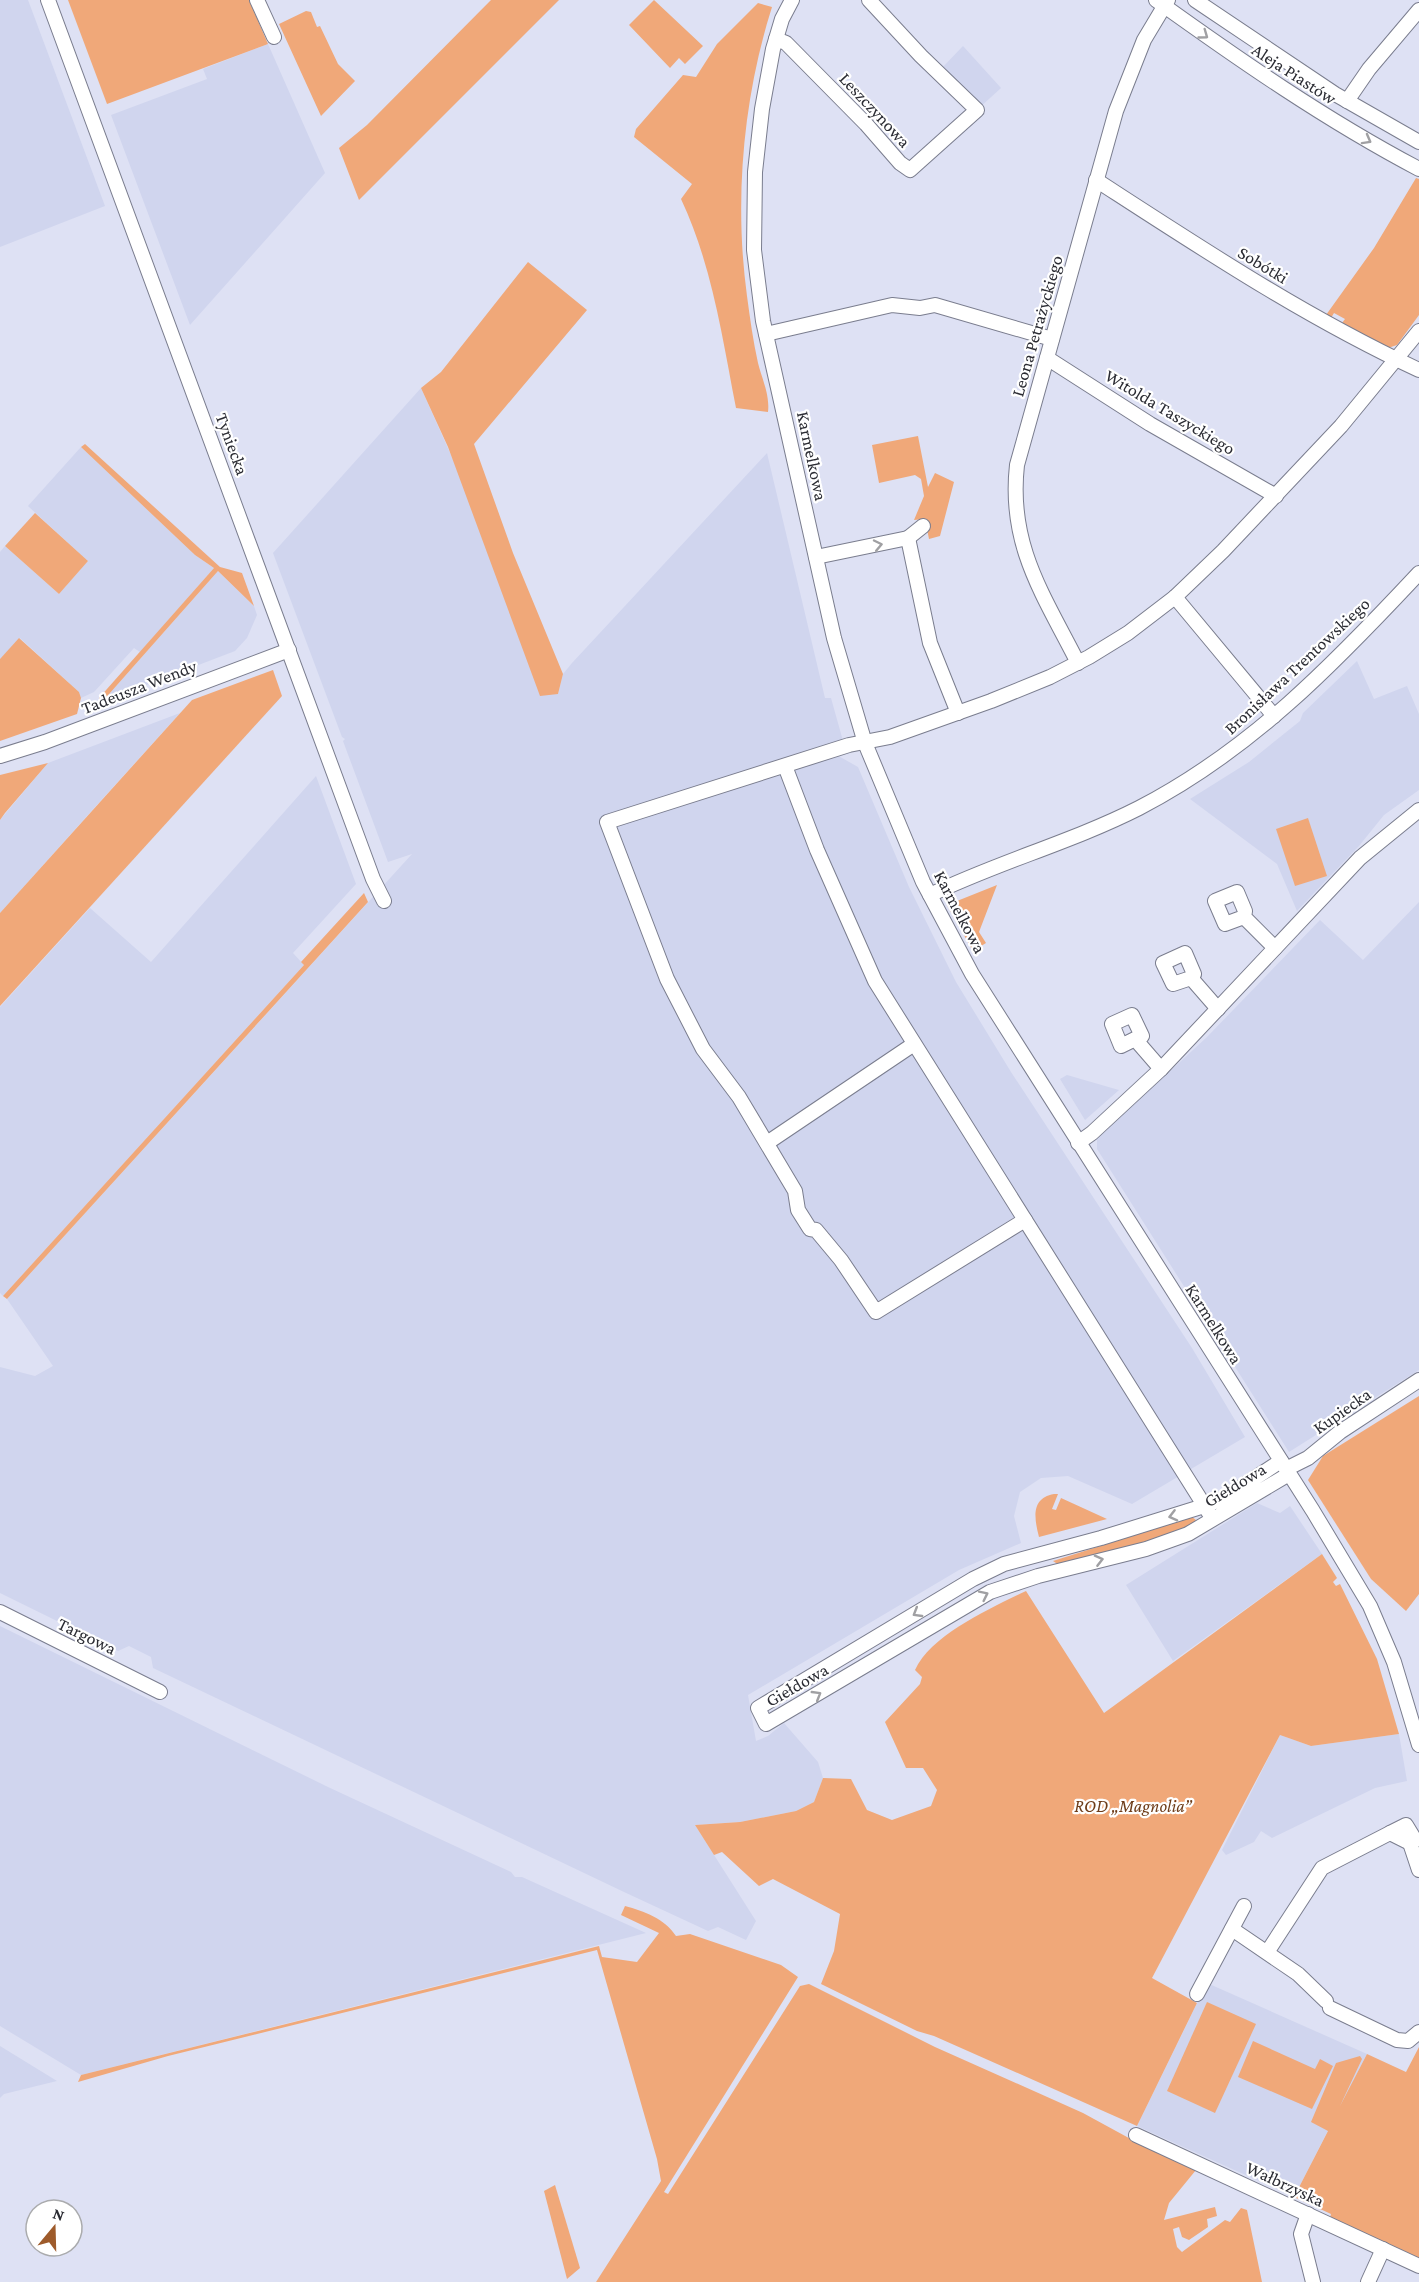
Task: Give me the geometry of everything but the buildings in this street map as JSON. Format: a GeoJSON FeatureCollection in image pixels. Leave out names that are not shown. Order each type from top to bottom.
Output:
{"type":"FeatureCollection","features":[{"type":"Feature","properties":{"kind":"street","name":"Tyniecka"},"geometry":{"type":"LineString","coordinates":[[48,0],[373,879],[384,901]]}},
{"type":"Feature","properties":{"kind":"street"},"geometry":{"type":"LineString","coordinates":[[257,0],[274,37]]}},
{"type":"Feature","properties":{"kind":"street","name":"Leszczynowa"},"geometry":{"type":"LineString","coordinates":[[776,39],[786,43],[866,124],[900,163],[910,170],[977,110],[921,56],[869,0]]}},
{"type":"Feature","properties":{"kind":"street","name":"Aleja Piastów"},"geometry":{"type":"LineString","coordinates":[[1194,0],[1347,101],[1419,142]]}},
{"type":"Feature","properties":{"kind":"street","name":"Karmelkowa"},"geometry":{"type":"LineString","coordinates":[[789,1],[776,39],[762,109],[755,172],[754,250],[766,334],[834,638],[865,743],[895,820],[930,895],[1000,1021],[1285,1468],[1383,1632],[1419,1745]]}},
{"type":"Feature","properties":{"kind":"street","name":"Aleja Piastów"},"geometry":{"type":"LineString","coordinates":[[1163,2],[1264,77],[1344,127],[1419,169]]}},
{"type":"Feature","properties":{"kind":"street","name":"Leona Petrażyckiego"},"geometry":{"type":"LineString","coordinates":[[1078,663],[1024,554],[1014,502],[1017,465],[1096,180],[1129,73],[1163,2]]}},
{"type":"Feature","properties":{"kind":"street"},"geometry":{"type":"LineString","coordinates":[[1347,101],[1369,69],[1419,10]]}},
{"type":"Feature","properties":{"kind":"street","name":"Sobótki"},"geometry":{"type":"LineString","coordinates":[[1096,180],[1205,251],[1300,308],[1419,370]]}},
{"type":"Feature","properties":{"kind":"street"},"geometry":{"type":"LineString","coordinates":[[766,334],[892,305],[920,308],[935,305],[1052,339]]}},
{"type":"Feature","properties":{"kind":"street"},"geometry":{"type":"LineString","coordinates":[[1025,1220],[876,1312],[841,1260],[816,1230],[810,1229],[798,1210],[795,1191],[767,1143],[739,1097],[703,1049],[667,979],[607,822],[785,765],[890,737],[958,713],[1050,677],[1128,633],[1175,597],[1276,496],[1341,426],[1419,331]]}},
{"type":"Feature","properties":{"kind":"street","name":"Witolda Taszyckiego"},"geometry":{"type":"LineString","coordinates":[[1047,358],[1150,424],[1276,496]]}},
{"type":"Feature","properties":{"kind":"street"},"geometry":{"type":"LineString","coordinates":[[816,557],[908,538],[923,526]]}},
{"type":"Feature","properties":{"kind":"street"},"geometry":{"type":"LineString","coordinates":[[908,538],[930,643],[958,713]]}},
{"type":"Feature","properties":{"kind":"street","name":"Bronisława Trentowskiego"},"geometry":{"type":"LineString","coordinates":[[930,895],[1146,804],[1217,762],[1274,716],[1343,651],[1419,573]]}},
{"type":"Feature","properties":{"kind":"street"},"geometry":{"type":"LineString","coordinates":[[1175,597],[1274,716]]}},
{"type":"Feature","properties":{"kind":"street","name":"Tadeusza Wendy"},"geometry":{"type":"LineString","coordinates":[[0,756],[45,742],[289,650]]}},
{"type":"Feature","properties":{"kind":"street"},"geometry":{"type":"LineString","coordinates":[[785,765],[850,929],[875,981],[1204,1506],[1215,1519]]}},
{"type":"Feature","properties":{"kind":"street"},"geometry":{"type":"LineString","coordinates":[[1078,1143],[1092,1133],[1161,1069],[1360,858],[1419,810]]}},
{"type":"Feature","properties":{"kind":"street"},"geometry":{"type":"LineString","coordinates":[[1244,917],[1275,948]]}},
{"type":"Feature","properties":{"kind":"street"},"geometry":{"type":"LineString","coordinates":[[1191,978],[1218,1009]]}},
{"type":"Feature","properties":{"kind":"street"},"geometry":{"type":"LineString","coordinates":[[1135,1039],[1161,1069]]}},
{"type":"Feature","properties":{"kind":"street"},"geometry":{"type":"LineString","coordinates":[[767,1143],[914,1044]]}},
{"type":"Feature","properties":{"kind":"street","name":"Kupiecka"},"geometry":{"type":"LineString","coordinates":[[1285,1468],[1308,1458],[1340,1432],[1419,1380]]}},
{"type":"Feature","properties":{"kind":"street","name":"Giełdowa"},"geometry":{"type":"LineString","coordinates":[[1285,1468],[1215,1519],[1164,1543],[1042,1575],[990,1592],[766,1724],[758,1708],[973,1579],[1010,1562],[1101,1538],[1204,1506],[1285,1468]]}},
{"type":"Feature","properties":{"kind":"street"},"geometry":{"type":"LineString","coordinates":[[1038,1554],[1042,1575]]}},
{"type":"Feature","properties":{"kind":"street","name":"Targowa"},"geometry":{"type":"LineString","coordinates":[[0,1612],[160,1692]]}},
{"type":"Feature","properties":{"kind":"street"},"geometry":{"type":"LineString","coordinates":[[891,1628],[900,1644]]}},
{"type":"Feature","properties":{"kind":"street"},"geometry":{"type":"LineString","coordinates":[[856,1649],[866,1665]]}},
{"type":"Feature","properties":{"kind":"street"},"geometry":{"type":"LineString","coordinates":[[1268,1951],[1322,1868],[1389,1833],[1414,1841],[1419,1870]]}},
{"type":"Feature","properties":{"kind":"street"},"geometry":{"type":"LineString","coordinates":[[1197,1994],[1244,1906]]}},
{"type":"Feature","properties":{"kind":"street"},"geometry":{"type":"LineString","coordinates":[[1232,1929],[1268,1951],[1298,1974],[1328,2004],[1397,2040],[1408,2041],[1419,2032]]}},
{"type":"Feature","properties":{"kind":"street","name":"Wałbrzyska"},"geometry":{"type":"LineString","coordinates":[[1136,2135],[1419,2266]]}},
{"type":"Feature","properties":{"kind":"street"},"geometry":{"type":"LineString","coordinates":[[1308,2214],[1301,2234],[1313,2282]]}},
{"type":"Feature","properties":{"kind":"street"},"geometry":{"type":"LineString","coordinates":[[1368,2282],[1383,2249]]}},
{"type":"Feature","properties":{"kind":"shaded area"},"geometry":{"type":"Polygon","coordinates":[[[0,0],[28,0],[105,206],[0,247],[0,0]]]}},
{"type":"Feature","properties":{"kind":"shaded area"},"geometry":{"type":"Polygon","coordinates":[[[268,44],[325,173],[190,325],[111,115],[207,79],[203,69],[268,44]]]}},
{"type":"Feature","properties":{"kind":"shaded area"},"geometry":{"type":"Polygon","coordinates":[[[963,46],[1001,88],[979,108],[942,68],[963,46]]]}},
{"type":"Feature","properties":{"kind":"shaded area"},"geometry":{"type":"Polygon","coordinates":[[[421,388],[558,694],[563,674],[572,663],[767,453],[825,698],[831,698],[843,741],[835,754],[858,767],[909,887],[956,982],[1011,1072],[1192,1348],[1245,1437],[1132,1504],[1068,1476],[1041,1478],[1020,1492],[1014,1516],[1021,1543],[959,1570],[748,1695],[756,1741],[768,1736],[784,1723],[818,1762],[823,1778],[814,1802],[796,1811],[740,1822],[695,1825],[756,1921],[746,1940],[718,1927],[708,1931],[624,1892],[153,1668],[151,1657],[129,1646],[118,1651],[0,1593],[0,1367],[35,1376],[53,1366],[7,1299],[412,854],[388,862],[343,741],[345,739],[342,737],[273,553],[421,388]]]}},
{"type":"Feature","properties":{"kind":"shaded area"},"geometry":{"type":"Polygon","coordinates":[[[81,447],[195,555],[214,568],[140,652],[134,648],[94,692],[81,698],[79,692],[20,638],[0,659],[0,552],[5,546],[59,594],[88,561],[28,506],[81,447]]]}},
{"type":"Feature","properties":{"kind":"shaded area"},"geometry":{"type":"Polygon","coordinates":[[[218,571],[254,606],[257,615],[247,638],[235,651],[102,702],[218,571]]]}},
{"type":"Feature","properties":{"kind":"shaded area"},"geometry":{"type":"Polygon","coordinates":[[[1357,661],[1374,699],[1407,686],[1419,714],[1419,790],[1384,815],[1359,846],[1297,911],[1277,864],[1190,799],[1249,762],[1300,721],[1303,713],[1357,661]]]}},
{"type":"Feature","properties":{"kind":"shaded area"},"geometry":{"type":"Polygon","coordinates":[[[180,713],[0,913],[0,820],[48,763],[180,713]]]}},
{"type":"Feature","properties":{"kind":"shaded area"},"geometry":{"type":"Polygon","coordinates":[[[316,776],[356,884],[293,953],[304,965],[3,1296],[0,1293],[0,1007],[90,908],[151,962],[316,776]]]}},
{"type":"Feature","properties":{"kind":"shaded area"},"geometry":{"type":"Polygon","coordinates":[[[1419,902],[1419,1370],[1289,1452],[1097,1149],[1097,1139],[1207,1037],[1320,920],[1363,960],[1419,902]]]}},
{"type":"Feature","properties":{"kind":"shaded area"},"geometry":{"type":"Polygon","coordinates":[[[1067,1075],[1119,1090],[1085,1120],[1060,1079],[1067,1075]]]}},
{"type":"Feature","properties":{"kind":"shaded area"},"geometry":{"type":"Polygon","coordinates":[[[1257,1503],[1280,1513],[1290,1506],[1322,1554],[1173,1661],[1126,1585],[1257,1503]]]}},
{"type":"Feature","properties":{"kind":"shaded area"},"geometry":{"type":"Polygon","coordinates":[[[0,1626],[328,1787],[511,1872],[515,1877],[522,1877],[646,1933],[81,2075],[0,2026],[0,1626]]]}},
{"type":"Feature","properties":{"kind":"shaded area"},"geometry":{"type":"Polygon","coordinates":[[[1399,1734],[1407,1781],[1375,1788],[1272,1838],[1261,1831],[1254,1842],[1226,1855],[1222,1850],[1280,1735],[1311,1746],[1399,1734]]]}},
{"type":"Feature","properties":{"kind":"shaded area"},"geometry":{"type":"Polygon","coordinates":[[[1207,1983],[1367,2054],[1294,2197],[1137,2126],[1207,1983]]]}},
{"type":"Feature","properties":{"kind":"shaded area"},"geometry":{"type":"Polygon","coordinates":[[[0,2046],[57,2081],[4,2094],[0,2098],[0,2046]]]}},
{"type":"Feature","properties":{"kind":"green space"},"geometry":{"type":"Polygon","coordinates":[[[68,0],[249,0],[268,44],[107,104],[68,0]]]}},
{"type":"Feature","properties":{"kind":"green space"},"geometry":{"type":"Polygon","coordinates":[[[491,0],[559,0],[359,200],[339,148],[367,125],[491,0]]]}},
{"type":"Feature","properties":{"kind":"green space"},"geometry":{"type":"Polygon","coordinates":[[[654,0],[703,46],[685,64],[679,58],[670,68],[629,25],[654,0]]]}},
{"type":"Feature","properties":{"kind":"green space"},"geometry":{"type":"Polygon","coordinates":[[[758,3],[772,7],[754,77],[748,113],[741,224],[749,313],[758,363],[767,393],[768,412],[736,408],[721,328],[708,275],[701,249],[681,199],[692,184],[634,137],[636,129],[683,75],[696,77],[717,44],[758,3]]]}},
{"type":"Feature","properties":{"kind":"green space"},"geometry":{"type":"Polygon","coordinates":[[[306,11],[311,12],[317,27],[320,26],[338,64],[355,81],[321,116],[279,24],[306,11]]]}},
{"type":"Feature","properties":{"kind":"green space"},"geometry":{"type":"Polygon","coordinates":[[[1416,178],[1419,179],[1419,315],[1397,345],[1388,348],[1342,323],[1345,319],[1334,313],[1331,318],[1326,315],[1374,248],[1416,178]]]}},
{"type":"Feature","properties":{"kind":"green space"},"geometry":{"type":"Polygon","coordinates":[[[528,262],[587,310],[474,444],[513,553],[563,674],[558,694],[540,696],[448,447],[421,388],[441,372],[528,262]]]}},
{"type":"Feature","properties":{"kind":"green space"},"geometry":{"type":"Polygon","coordinates":[[[918,436],[928,487],[935,473],[954,482],[940,536],[929,539],[925,519],[914,520],[924,496],[921,479],[915,475],[879,483],[872,445],[918,436]]]}},
{"type":"Feature","properties":{"kind":"green space"},"geometry":{"type":"Polygon","coordinates":[[[85,444],[220,567],[242,573],[254,606],[218,571],[102,702],[99,698],[214,568],[195,555],[81,447],[85,444]]]}},
{"type":"Feature","properties":{"kind":"green space"},"geometry":{"type":"Polygon","coordinates":[[[35,513],[88,561],[59,594],[5,546],[35,513]]]}},
{"type":"Feature","properties":{"kind":"green space"},"geometry":{"type":"Polygon","coordinates":[[[19,638],[79,692],[81,698],[77,714],[0,741],[0,659],[19,638]]]}},
{"type":"Feature","properties":{"kind":"green space"},"geometry":{"type":"Polygon","coordinates":[[[273,670],[282,696],[0,1006],[0,913],[192,700],[273,670]]]}},
{"type":"Feature","properties":{"kind":"green space"},"geometry":{"type":"Polygon","coordinates":[[[48,763],[5,813],[0,820],[0,775],[48,763]]]}},
{"type":"Feature","properties":{"kind":"green space"},"geometry":{"type":"Polygon","coordinates":[[[1308,818],[1327,876],[1295,886],[1276,829],[1308,818]]]}},
{"type":"Feature","properties":{"kind":"green space"},"geometry":{"type":"Polygon","coordinates":[[[997,885],[979,932],[986,943],[973,951],[947,905],[997,885]]]}},
{"type":"Feature","properties":{"kind":"green space"},"geometry":{"type":"Polygon","coordinates":[[[364,893],[368,902],[7,1299],[3,1296],[304,965],[301,962],[364,893]]]}},
{"type":"Feature","properties":{"kind":"green space"},"geometry":{"type":"Polygon","coordinates":[[[1419,1396],[1419,1594],[1406,1611],[1371,1579],[1308,1480],[1323,1456],[1419,1396]]]}},
{"type":"Feature","properties":{"kind":"green space"},"geometry":{"type":"Polygon","coordinates":[[[1058,1494],[1052,1509],[1056,1510],[1061,1498],[1107,1519],[1039,1537],[1035,1516],[1038,1504],[1047,1496],[1058,1494]]]}},
{"type":"Feature","properties":{"kind":"green space"},"geometry":{"type":"Polygon","coordinates":[[[1192,1517],[1196,1520],[1187,1527],[1154,1541],[1059,1565],[1053,1561],[1192,1517]]]}},
{"type":"Feature","properties":{"kind":"green space","name":"ROD „Magnolia”"},"geometry":{"type":"Polygon","coordinates":[[[1322,1554],[1337,1578],[1333,1582],[1336,1586],[1340,1584],[1377,1659],[1399,1734],[1311,1746],[1280,1735],[1152,1978],[1197,2003],[1137,2126],[934,2036],[917,2031],[821,1984],[834,1951],[840,1914],[773,1879],[759,1886],[722,1852],[714,1855],[695,1825],[740,1822],[796,1811],[814,1802],[823,1778],[851,1779],[867,1810],[892,1820],[931,1806],[937,1790],[923,1768],[906,1768],[885,1722],[920,1684],[922,1677],[915,1670],[934,1645],[963,1624],[1026,1591],[1104,1713],[1322,1554]]]}},
{"type":"Feature","properties":{"kind":"green space"},"geometry":{"type":"Polygon","coordinates":[[[625,1906],[654,1916],[676,1936],[690,1934],[781,1965],[798,1977],[664,2192],[668,2194],[800,1986],[809,1984],[935,2047],[1083,2113],[1149,2149],[1196,2170],[1169,2203],[1164,2220],[1215,2207],[1217,2216],[1207,2219],[1208,2227],[1189,2240],[1182,2237],[1179,2227],[1173,2229],[1177,2247],[1182,2252],[1225,2220],[1230,2222],[1241,2208],[1247,2210],[1262,2282],[596,2282],[661,2181],[657,2159],[597,1950],[168,2056],[78,2082],[81,2075],[599,1946],[602,1957],[637,1962],[659,1933],[621,1915],[625,1906]]]}},
{"type":"Feature","properties":{"kind":"green space"},"geometry":{"type":"Polygon","coordinates":[[[1207,2002],[1256,2024],[1215,2113],[1167,2091],[1207,2002]]]}},
{"type":"Feature","properties":{"kind":"green space"},"geometry":{"type":"Polygon","coordinates":[[[1253,2041],[1315,2069],[1320,2059],[1333,2066],[1312,2109],[1238,2077],[1253,2041]]]}},
{"type":"Feature","properties":{"kind":"green space"},"geometry":{"type":"Polygon","coordinates":[[[1419,2047],[1419,2260],[1330,2218],[1331,2214],[1294,2197],[1328,2131],[1311,2122],[1336,2063],[1360,2056],[1362,2059],[1340,2106],[1367,2054],[1406,2072],[1419,2047]]]}},
{"type":"Feature","properties":{"kind":"green space"},"geometry":{"type":"Polygon","coordinates":[[[555,2185],[580,2268],[567,2279],[544,2191],[555,2185]]]}}]}
